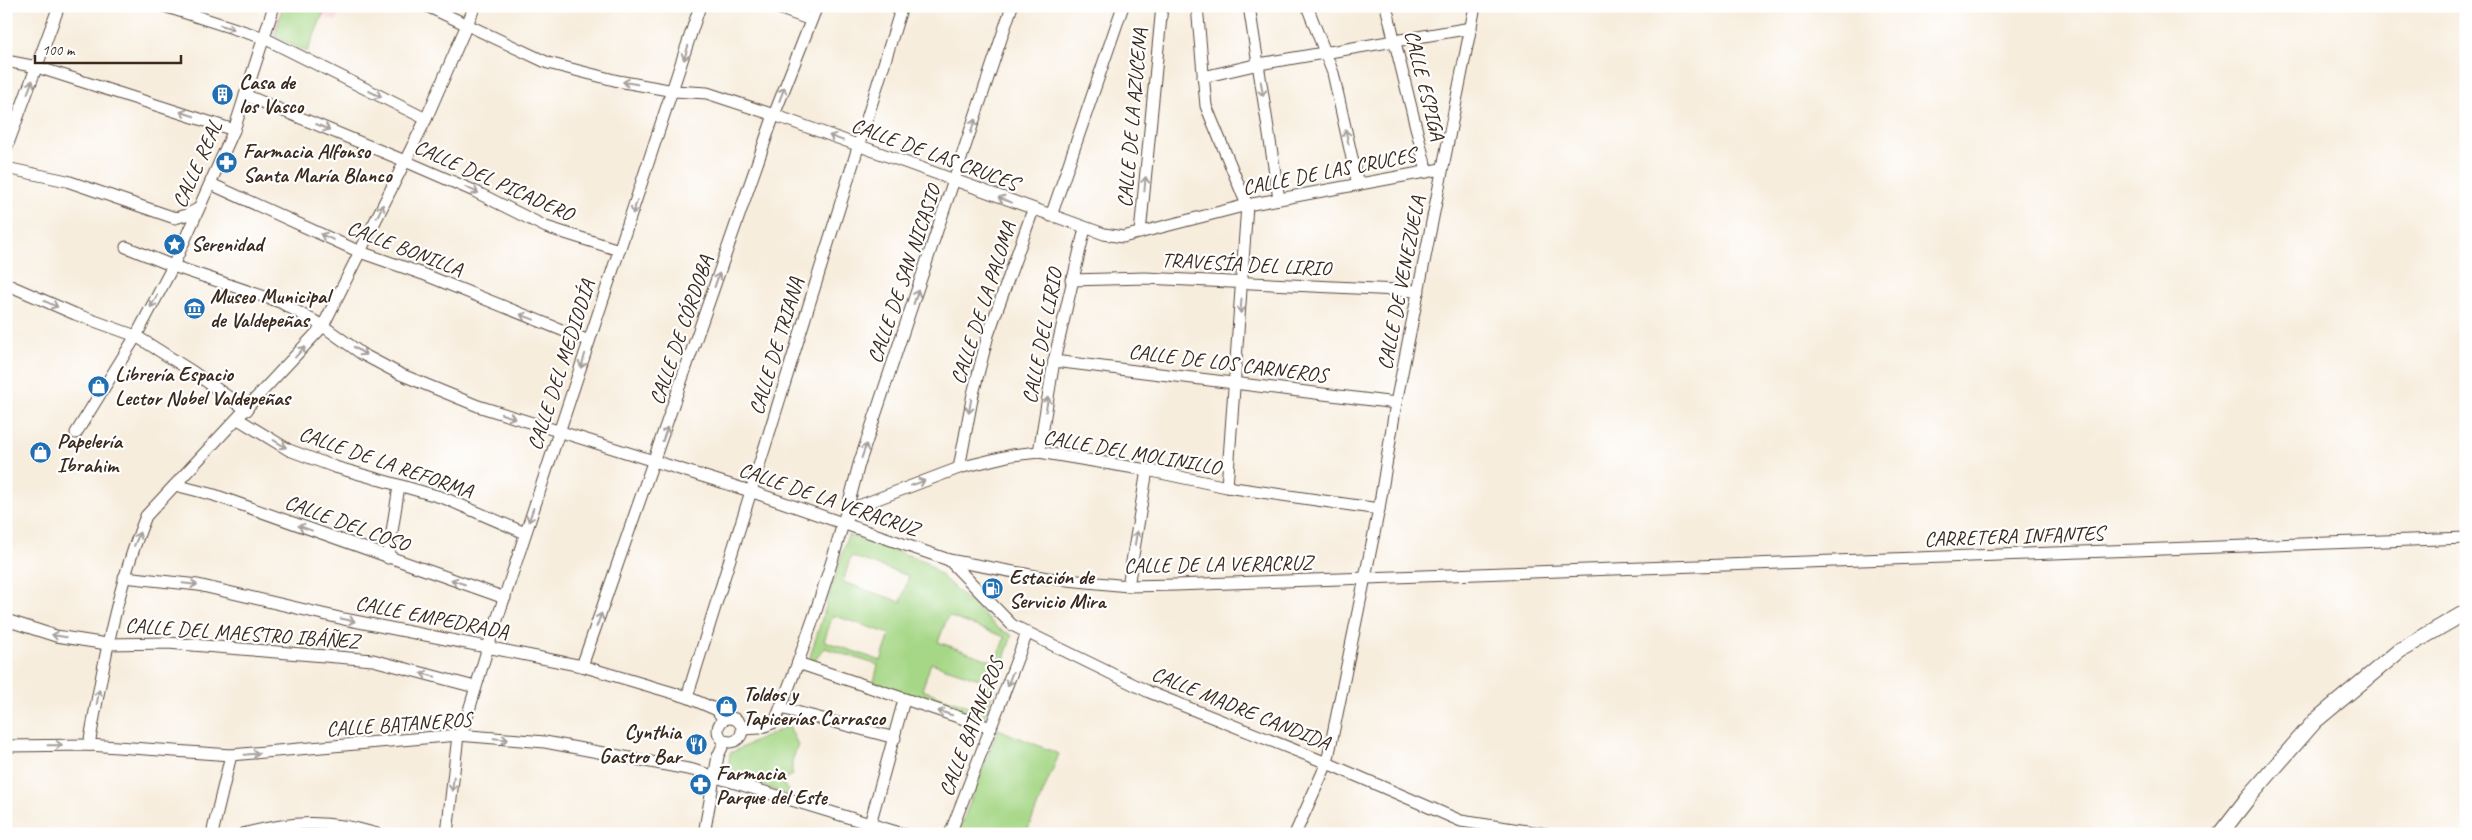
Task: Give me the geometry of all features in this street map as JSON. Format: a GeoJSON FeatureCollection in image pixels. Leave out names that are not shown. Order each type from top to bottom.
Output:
{"type":"FeatureCollection","features":[{"type":"Feature","properties":{"kind":"main road"},"geometry":{"type":"LineString","coordinates":[[2220,834],[2248,798],[2315,721],[2399,651],[2466,612]]}},
{"type":"Feature","properties":{"kind":"street"},"geometry":{"type":"LineString","coordinates":[[6,149],[59,6]]}},
{"type":"Feature","properties":{"kind":"street"},"geometry":{"type":"LineString","coordinates":[[164,6],[264,38],[426,119]]}},
{"type":"Feature","properties":{"kind":"street","name":"CALLE REAL"},"geometry":{"type":"LineString","coordinates":[[76,433],[136,336],[173,266],[234,130],[274,6]]}},
{"type":"Feature","properties":{"kind":"street","name":"CALLE DE LAS CRUCES"},"geometry":{"type":"LineString","coordinates":[[427,6],[468,27],[548,63],[618,81],[674,91],[707,93],[774,115],[1084,228],[1123,237],[1247,205],[1442,169]]}},
{"type":"Feature","properties":{"kind":"street"},"geometry":{"type":"LineString","coordinates":[[90,745],[107,644],[130,555],[146,516],[247,410],[323,326],[426,119],[468,27],[475,6]]}},
{"type":"Feature","properties":{"kind":"street","name":"CALLE DEL MEDIODÍA"},"geometry":{"type":"LineString","coordinates":[[447,834],[458,735],[464,727],[475,687],[525,533],[674,91],[700,6]]}},
{"type":"Feature","properties":{"kind":"street"},"geometry":{"type":"LineString","coordinates":[[773,6],[811,20]]}},
{"type":"Feature","properties":{"kind":"street","name":"CALLE DE CÓRDOBA"},"geometry":{"type":"LineString","coordinates":[[582,666],[774,115],[817,6]]}},
{"type":"Feature","properties":{"kind":"street","name":"CALLE DE TRIANA"},"geometry":{"type":"LineString","coordinates":[[687,697],[902,6]]}},
{"type":"Feature","properties":{"kind":"street","name":"CALLE DE SAN NICASIO"},"geometry":{"type":"LineString","coordinates":[[853,502],[862,454],[1012,6]]}},
{"type":"Feature","properties":{"kind":"street"},"geometry":{"type":"LineString","coordinates":[[1051,216],[1124,6]]}},
{"type":"Feature","properties":{"kind":"street","name":"CALLE DE LA AZUCENA"},"geometry":{"type":"LineString","coordinates":[[1140,233],[1162,6]]}},
{"type":"Feature","properties":{"kind":"street"},"geometry":{"type":"LineString","coordinates":[[1197,6],[1206,106],[1247,205],[1227,487]]}},
{"type":"Feature","properties":{"kind":"street"},"geometry":{"type":"LineString","coordinates":[[1249,6],[1280,199]]}},
{"type":"Feature","properties":{"kind":"street"},"geometry":{"type":"LineString","coordinates":[[1307,6],[1333,72],[1358,185]]}},
{"type":"Feature","properties":{"kind":"street","name":"CALLE ESPIGA"},"geometry":{"type":"LineString","coordinates":[[1386,6],[1427,172]]}},
{"type":"Feature","properties":{"kind":"street","name":"CALLE DE VENEZUELA"},"geometry":{"type":"LineString","coordinates":[[1295,834],[1327,763],[1379,509],[1396,403],[1475,6]]}},
{"type":"Feature","properties":{"kind":"street"},"geometry":{"type":"LineString","coordinates":[[1203,77],[1258,64],[1471,28]]}},
{"type":"Feature","properties":{"kind":"street"},"geometry":{"type":"LineString","coordinates":[[6,61],[37,68],[234,130]]}},
{"type":"Feature","properties":{"kind":"street","name":"CALLE DEL PICADERO"},"geometry":{"type":"LineString","coordinates":[[245,95],[474,191],[546,227],[619,250]]}},
{"type":"Feature","properties":{"kind":"street"},"geometry":{"type":"LineString","coordinates":[[6,168],[74,184],[174,218],[186,216],[198,209]]}},
{"type":"Feature","properties":{"kind":"street","name":"CALLE BONILLA"},"geometry":{"type":"LineString","coordinates":[[211,184],[360,252],[423,274],[589,341]]}},
{"type":"Feature","properties":{"kind":"street","name":"CALLE DE LA PALOMA"},"geometry":{"type":"LineString","coordinates":[[959,468],[972,394],[988,335],[1033,210]]}},
{"type":"Feature","properties":{"kind":"street"},"geometry":{"type":"LineString","coordinates":[[174,218],[182,243]]}},
{"type":"Feature","properties":{"kind":"street","name":"CALLE DEL LIRIO"},"geometry":{"type":"LineString","coordinates":[[1039,452],[1054,361],[1084,228]]}},
{"type":"Feature","properties":{"kind":"street","name":"CALLE DE LA VERACRUZ"},"geometry":{"type":"LineString","coordinates":[[126,247],[173,266],[280,302],[323,326],[362,354],[400,374],[478,406],[750,491],[844,522],[949,560],[1047,578],[1128,586],[1364,580],[1563,570]]}},
{"type":"Feature","properties":{"kind":"street","name":"TRAVESÍA DEL LIRIO"},"geometry":{"type":"LineString","coordinates":[[1071,280],[1144,278],[1419,291]]}},
{"type":"Feature","properties":{"kind":"street"},"geometry":{"type":"LineString","coordinates":[[6,284],[75,314],[136,336],[193,372],[247,410]]}},
{"type":"Feature","properties":{"kind":"street","name":"CALLE DE LOS CARNEROS"},"geometry":{"type":"LineString","coordinates":[[1054,361],[1396,403]]}},
{"type":"Feature","properties":{"kind":"street","name":"CALLE DE LA REFORMA"},"geometry":{"type":"LineString","coordinates":[[238,419],[289,450],[399,486],[444,498],[525,533]]}},
{"type":"Feature","properties":{"kind":"street","name":"CALLE DEL MOLINILLO"},"geometry":{"type":"LineString","coordinates":[[853,502],[959,468],[1012,455],[1039,452],[1147,470],[1227,487],[1379,509]]}},
{"type":"Feature","properties":{"kind":"street"},"geometry":{"type":"LineString","coordinates":[[1128,586],[1147,470]]}},
{"type":"Feature","properties":{"kind":"street","name":"CALLE DEL COSO"},"geometry":{"type":"LineString","coordinates":[[175,485],[214,495],[505,598]]}},
{"type":"Feature","properties":{"kind":"street"},"geometry":{"type":"LineString","coordinates":[[388,558],[399,486]]}},
{"type":"Feature","properties":{"kind":"street"},"geometry":{"type":"LineString","coordinates":[[743,729],[769,726],[775,722],[798,662],[844,522],[853,502]]}},
{"type":"Feature","properties":{"kind":"street","name":"CARRETERA INFANTES"},"geometry":{"type":"LineString","coordinates":[[1563,570],[2466,538]]}},
{"type":"Feature","properties":{"kind":"street","name":"CALLE MADRE CANDIDA"},"geometry":{"type":"LineString","coordinates":[[949,560],[1012,625],[1149,692],[1327,763],[1461,821],[1548,834]]}},
{"type":"Feature","properties":{"kind":"street","name":"CALLE EMPEDRADA"},"geometry":{"type":"LineString","coordinates":[[124,577],[198,585],[344,619],[582,666],[687,697],[718,710],[723,719]]}},
{"type":"Feature","properties":{"kind":"street","name":"CALLE DEL MAESTRO IBÁÑEZ"},"geometry":{"type":"LineString","coordinates":[[6,620],[56,636],[107,644],[168,643],[373,660],[475,687]]}},
{"type":"Feature","properties":{"kind":"street","name":"CALLE BATANEROS"},"geometry":{"type":"LineString","coordinates":[[950,834],[1028,633]]}},
{"type":"Feature","properties":{"kind":"street"},"geometry":{"type":"LineString","coordinates":[[798,662],[904,700],[991,728]]}},
{"type":"Feature","properties":{"kind":"street"},"geometry":{"type":"LineString","coordinates":[[870,824],[904,700]]}},
{"type":"Feature","properties":{"kind":"street"},"geometry":{"type":"LineString","coordinates":[[781,708],[894,738]]}},
{"type":"Feature","properties":{"kind":"street"},"geometry":{"type":"LineString","coordinates":[[736,718],[741,723],[743,729],[737,740],[725,741],[718,730],[723,719],[736,718]]}},
{"type":"Feature","properties":{"kind":"street","name":"CALLE BATANEROS"},"geometry":{"type":"LineString","coordinates":[[6,746],[90,745],[231,756],[458,735],[545,742],[693,770],[903,834]]}},
{"type":"Feature","properties":{"kind":"street"},"geometry":{"type":"LineString","coordinates":[[704,834],[718,756],[725,741]]}},
{"type":"Feature","properties":{"kind":"street"},"geometry":{"type":"LineString","coordinates":[[212,834],[231,756]]}},
{"type":"Feature","properties":{"kind":"street"},"geometry":{"type":"LineString","coordinates":[[243,834],[287,823],[310,822],[348,826],[377,834]]}},
{"type":"Feature","properties":{"kind":"shaded area"},"geometry":{"type":"Polygon","coordinates":[[[280,6],[341,6],[336,21],[322,16],[307,52],[271,34],[280,6]]]}},
{"type":"Feature","properties":{"kind":"green space"},"geometry":{"type":"Polygon","coordinates":[[[283,6],[326,7],[307,52],[275,36],[283,6]]]}},
{"type":"Feature","properties":{"kind":"green space"},"geometry":{"type":"Polygon","coordinates":[[[848,535],[925,561],[999,629],[1012,635],[984,718],[927,702],[874,682],[878,665],[825,648],[814,661],[810,657],[848,535]],[[851,556],[843,582],[901,602],[909,576],[851,556]],[[833,615],[824,641],[881,661],[890,634],[833,615]],[[948,616],[938,642],[995,662],[1005,637],[948,616]],[[931,663],[922,690],[979,710],[988,682],[931,663]]]}},
{"type":"Feature","properties":{"kind":"green space"},"geometry":{"type":"Polygon","coordinates":[[[789,726],[798,745],[792,761],[792,775],[784,779],[782,783],[789,791],[787,795],[732,774],[729,763],[730,753],[789,726]]]}},
{"type":"Feature","properties":{"kind":"green space"},"geometry":{"type":"Polygon","coordinates":[[[998,729],[1059,754],[1026,834],[958,834],[998,729]]]}},
{"type":"Feature","properties":{"kind":"green space"},"geometry":{"type":"Polygon","coordinates":[[[299,829],[325,829],[356,834],[265,834],[299,829]]]}},
{"type":"Feature","properties":{"kind":"place","name":"Casa de los Vasco"},"geometry":{"type":"Point","coordinates":[223,94]}},
{"type":"Feature","properties":{"kind":"place","name":"Farmacia Alfonso Santa María Blanco"},"geometry":{"type":"Point","coordinates":[227,163]}},
{"type":"Feature","properties":{"kind":"place","name":"Serenidad"},"geometry":{"type":"Point","coordinates":[175,244]}},
{"type":"Feature","properties":{"kind":"place","name":"Museo Municipal de Valdepeñas"},"geometry":{"type":"Point","coordinates":[194,308]}},
{"type":"Feature","properties":{"kind":"place","name":"Librería Espacio Lector Nobel Valdepeñas"},"geometry":{"type":"Point","coordinates":[99,386]}},
{"type":"Feature","properties":{"kind":"place","name":"Papelería Ibrahim"},"geometry":{"type":"Point","coordinates":[41,453]}},
{"type":"Feature","properties":{"kind":"place","name":"Estación de Servicio Mira"},"geometry":{"type":"Point","coordinates":[993,589]}},
{"type":"Feature","properties":{"kind":"place","name":"Toldos y Tapicerías Carrasco"},"geometry":{"type":"Point","coordinates":[727,706]}},
{"type":"Feature","properties":{"kind":"place","name":"Cynthia Gastro Bar"},"geometry":{"type":"Point","coordinates":[697,744]}},
{"type":"Feature","properties":{"kind":"place","name":"Farmacia Parque del Este"},"geometry":{"type":"Point","coordinates":[700,785]}}]}
